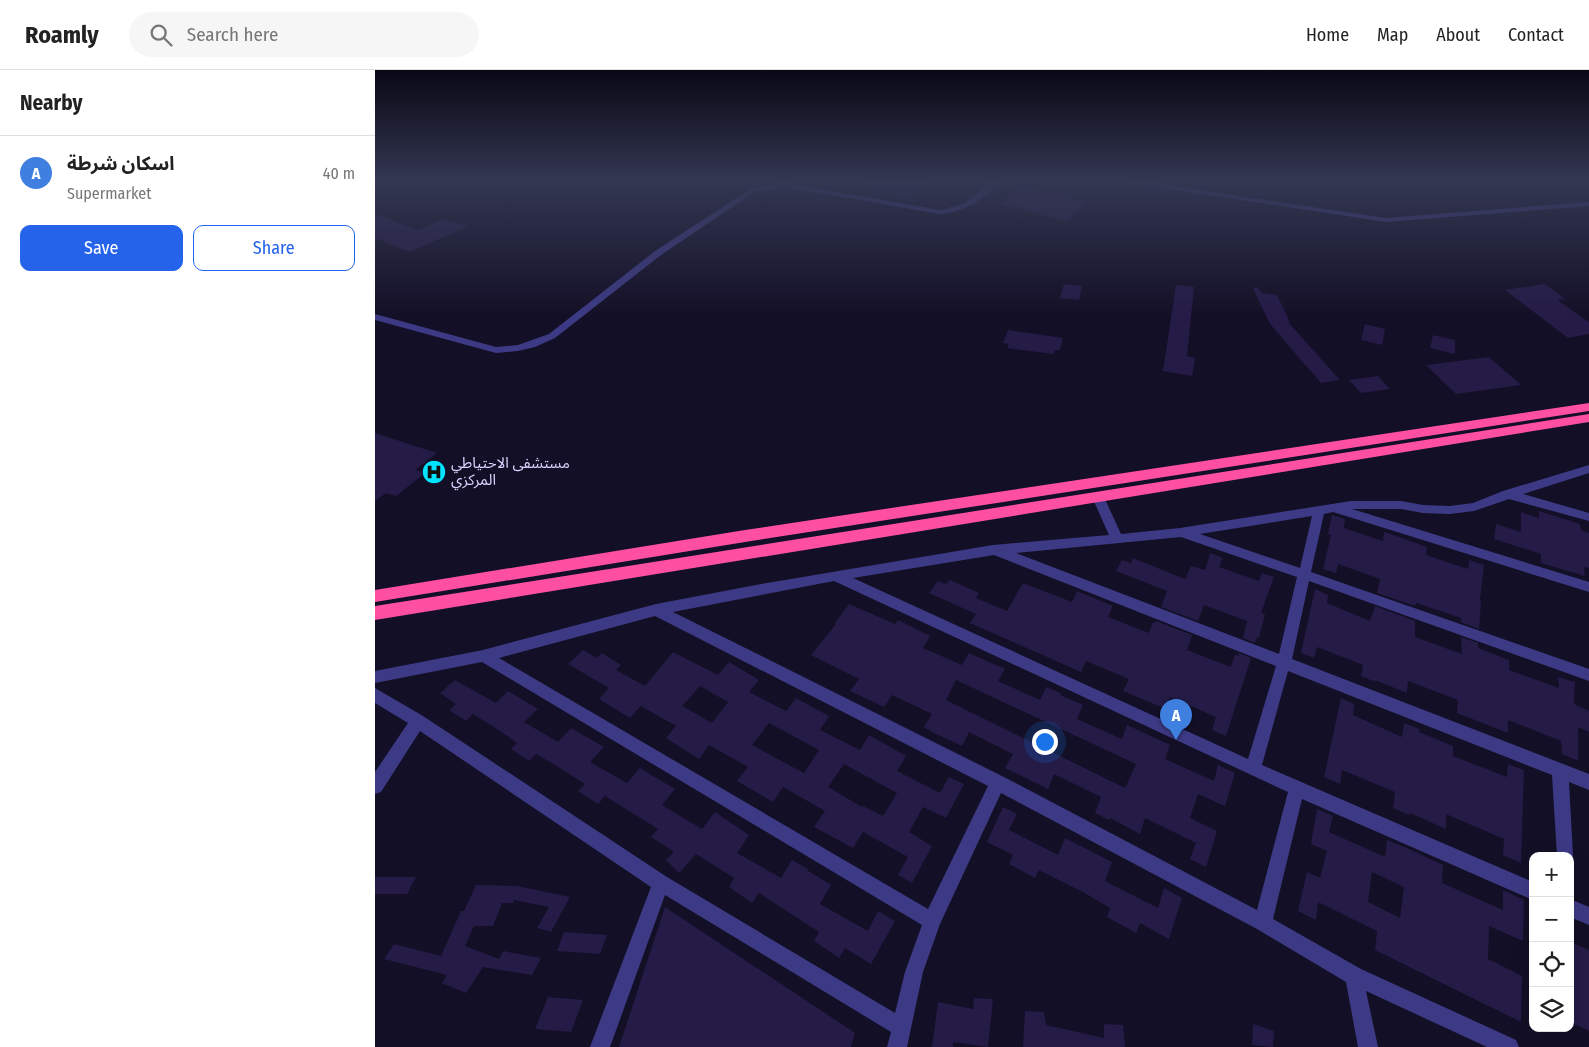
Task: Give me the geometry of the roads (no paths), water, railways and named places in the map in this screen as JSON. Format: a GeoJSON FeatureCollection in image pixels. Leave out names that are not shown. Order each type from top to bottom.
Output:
{"type":"FeatureCollection","features":[{"type":"Feature","properties":{"kind":"highway"},"geometry":{"type":"LineString","coordinates":[[375,596],[745,536],[1016,496],[1589,406]]}},
{"type":"Feature","properties":{"kind":"highway"},"geometry":{"type":"LineString","coordinates":[[375,613],[1589,418]]}},
{"type":"Feature","properties":{"kind":"street"},"geometry":{"type":"LineString","coordinates":[[375,317],[496,350],[517,350],[535,345],[552,336],[658,254],[700,226]]}},
{"type":"Feature","properties":{"kind":"street"},"geometry":{"type":"LineString","coordinates":[[375,677],[483,656],[655,610],[835,576],[993,550],[1180,533],[1326,509],[1376,504],[1450,510],[1474,507],[1507,494],[1589,469]]}},
{"type":"Feature","properties":{"kind":"street"},"geometry":{"type":"LineString","coordinates":[[1507,494],[1589,517]]}},
{"type":"Feature","properties":{"kind":"street"},"geometry":{"type":"LineString","coordinates":[[1098,497],[1117,539]]}},
{"type":"Feature","properties":{"kind":"street"},"geometry":{"type":"LineString","coordinates":[[1253,769],[1326,509]]}},
{"type":"Feature","properties":{"kind":"street"},"geometry":{"type":"LineString","coordinates":[[1326,509],[1589,587]]}},
{"type":"Feature","properties":{"kind":"street"},"geometry":{"type":"LineString","coordinates":[[1180,533],[1306,575],[1589,675]]}},
{"type":"Feature","properties":{"kind":"street"},"geometry":{"type":"LineString","coordinates":[[993,550],[1589,782]]}},
{"type":"Feature","properties":{"kind":"street"},"geometry":{"type":"LineString","coordinates":[[835,576],[1253,769],[1529,889]]}},
{"type":"Feature","properties":{"kind":"street"},"geometry":{"type":"LineString","coordinates":[[655,610],[998,783],[1263,923],[1354,976],[1509,1047]]}},
{"type":"Feature","properties":{"kind":"street"},"geometry":{"type":"LineString","coordinates":[[483,656],[932,922]]}},
{"type":"Feature","properties":{"kind":"street"},"geometry":{"type":"LineString","coordinates":[[375,695],[418,721],[661,883],[901,1027]]}},
{"type":"Feature","properties":{"kind":"street"},"geometry":{"type":"LineString","coordinates":[[375,786],[418,721]]}},
{"type":"Feature","properties":{"kind":"street"},"geometry":{"type":"LineString","coordinates":[[1560,770],[1565,852]]}},
{"type":"Feature","properties":{"kind":"street"},"geometry":{"type":"LineString","coordinates":[[897,1047],[914,972],[932,922],[998,783]]}},
{"type":"Feature","properties":{"kind":"street"},"geometry":{"type":"LineString","coordinates":[[1263,923],[1297,788]]}},
{"type":"Feature","properties":{"kind":"street"},"geometry":{"type":"LineString","coordinates":[[600,1047],[661,883]]}},
{"type":"Feature","properties":{"kind":"street"},"geometry":{"type":"LineString","coordinates":[[1574,910],[1589,916]]}},
{"type":"Feature","properties":{"kind":"street"},"geometry":{"type":"LineString","coordinates":[[1354,976],[1368,1047]]}},
{"type":"Feature","properties":{"kind":"place","name":"مستشفى الاحتياطي المركزي"},"geometry":{"type":"Point","coordinates":[434,472]}},
{"type":"Feature","properties":{"kind":"place","name":"اسكان شرطة"},"geometry":{"type":"Point","coordinates":[1176,740]}}]}
